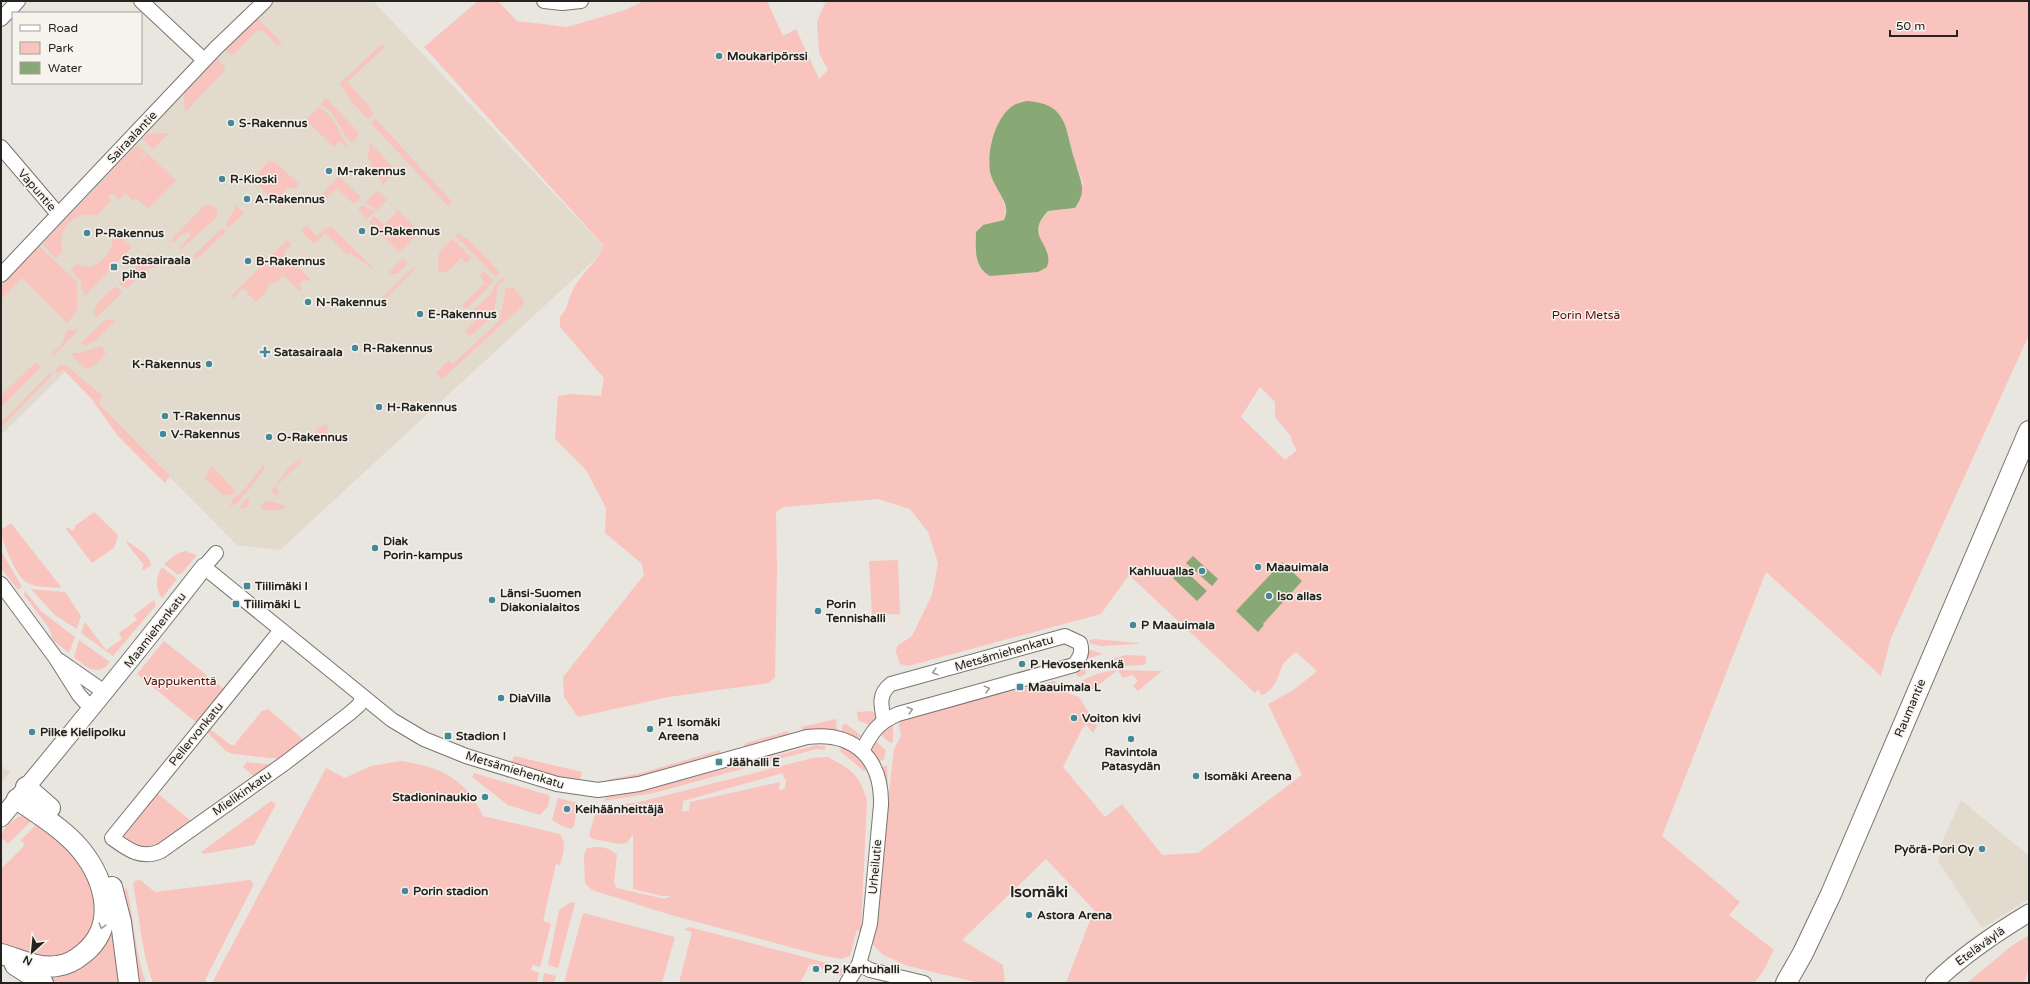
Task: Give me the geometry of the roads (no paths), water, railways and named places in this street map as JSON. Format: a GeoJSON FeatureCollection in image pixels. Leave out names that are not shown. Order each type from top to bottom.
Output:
{"type":"FeatureCollection","features":[{"type":"Feature","properties":{"kind":"highway","name":"Raumantie"},"geometry":{"type":"LineString","coordinates":[[1786,983],[1803,953],[1831,894],[2029,431]]}},
{"type":"Feature","properties":{"kind":"highway"},"geometry":{"type":"LineString","coordinates":[[1,955],[42,966],[58,966],[70,962],[89,949],[96,940],[104,918],[104,894],[100,881],[81,850],[21,793]]}},
{"type":"Feature","properties":{"kind":"highway"},"geometry":{"type":"LineString","coordinates":[[21,793],[67,822],[104,866],[117,903],[129,983]]}},
{"type":"Feature","properties":{"kind":"highway"},"geometry":{"type":"LineString","coordinates":[[1,955],[43,983]]}},
{"type":"Feature","properties":{"kind":"highway"},"geometry":{"type":"LineString","coordinates":[[1,966],[28,983]]}},
{"type":"Feature","properties":{"kind":"main road","name":"Maamiehenkatu"},"geometry":{"type":"LineString","coordinates":[[90,707],[124,669],[204,567]]}},
{"type":"Feature","properties":{"kind":"main road"},"geometry":{"type":"LineString","coordinates":[[1,818],[90,707]]}},
{"type":"Feature","properties":{"kind":"main road","name":"Eteläväylä"},"geometry":{"type":"LineString","coordinates":[[1934,983],[1973,949],[2029,913]]}},
{"type":"Feature","properties":{"kind":"street"},"geometry":{"type":"LineString","coordinates":[[1,19],[18,1]]}},
{"type":"Feature","properties":{"kind":"street"},"geometry":{"type":"LineString","coordinates":[[141,1],[204,60]]}},
{"type":"Feature","properties":{"kind":"street","name":"Sairaalantie"},"geometry":{"type":"LineString","coordinates":[[1,275],[204,60],[266,1]]}},
{"type":"Feature","properties":{"kind":"street"},"geometry":{"type":"LineString","coordinates":[[544,1],[562,3],[581,1]]}},
{"type":"Feature","properties":{"kind":"street","name":"Vapuntie"},"geometry":{"type":"LineString","coordinates":[[1,147],[58,214]]}},
{"type":"Feature","properties":{"kind":"street"},"geometry":{"type":"LineString","coordinates":[[204,567],[216,553]]}},
{"type":"Feature","properties":{"kind":"street","name":"Metsämiehenkatu"},"geometry":{"type":"LineString","coordinates":[[204,567],[392,720],[415,734],[446,749],[529,777],[582,789],[598,790],[639,784],[796,740],[822,736],[838,738],[862,751],[872,732],[884,720],[898,714],[1074,665],[1078,660],[1082,648],[1080,643],[1064,636],[891,684],[883,692],[881,698],[884,720]]}},
{"type":"Feature","properties":{"kind":"street"},"geometry":{"type":"LineString","coordinates":[[1,584],[55,657],[79,695],[90,707]]}},
{"type":"Feature","properties":{"kind":"street","name":"Pellervonkatu"},"geometry":{"type":"LineString","coordinates":[[112,838],[281,630]]}},
{"type":"Feature","properties":{"kind":"street"},"geometry":{"type":"LineString","coordinates":[[55,657],[103,691]]}},
{"type":"Feature","properties":{"kind":"street","name":"Mielikinkatu"},"geometry":{"type":"LineString","coordinates":[[112,838],[134,852],[152,855],[161,851],[285,763],[350,713],[359,705],[363,697]]}},
{"type":"Feature","properties":{"kind":"street","name":"Urheilutie"},"geometry":{"type":"LineString","coordinates":[[847,983],[859,964],[870,924],[881,805],[881,790],[875,768],[862,751]]}},
{"type":"Feature","properties":{"kind":"street"},"geometry":{"type":"LineString","coordinates":[[859,964],[870,970],[924,983]]}},
{"type":"Feature","properties":{"kind":"water"},"geometry":{"type":"Polygon","coordinates":[[[1026,101],[1040,103],[1050,107],[1058,113],[1063,120],[1081,180],[1081,195],[1075,208],[1048,211],[1041,220],[1038,228],[1041,240],[1047,252],[1047,267],[1038,272],[990,276],[981,268],[978,262],[976,251],[976,232],[983,225],[1004,220],[1006,214],[1004,200],[990,172],[989,163],[991,144],[997,126],[1007,110],[1014,105],[1026,101]]]}},
{"type":"Feature","properties":{"kind":"water","name":"Kahluuallas"},"geometry":{"type":"Polygon","coordinates":[[[1193,556],[1218,579],[1212,586],[1186,563],[1193,556]]]}},
{"type":"Feature","properties":{"kind":"water","name":"Iso allas"},"geometry":{"type":"Polygon","coordinates":[[[1282,562],[1302,581],[1263,624],[1264,625],[1258,632],[1236,611],[1282,562]]]}},
{"type":"Feature","properties":{"kind":"water"},"geometry":{"type":"Polygon","coordinates":[[[1182,568],[1207,591],[1197,601],[1173,578],[1182,568]]]}},
{"type":"Feature","properties":{"kind":"place","name":"Moukaripörssi"},"geometry":{"type":"Point","coordinates":[719,56]}},
{"type":"Feature","properties":{"kind":"place","name":"S-Rakennus"},"geometry":{"type":"Point","coordinates":[231,123]}},
{"type":"Feature","properties":{"kind":"place","name":"M-rakennus"},"geometry":{"type":"Point","coordinates":[329,171]}},
{"type":"Feature","properties":{"kind":"place","name":"R-Kioski"},"geometry":{"type":"Point","coordinates":[222,179]}},
{"type":"Feature","properties":{"kind":"place","name":"A-Rakennus"},"geometry":{"type":"Point","coordinates":[247,199]}},
{"type":"Feature","properties":{"kind":"place","name":"D-Rakennus"},"geometry":{"type":"Point","coordinates":[362,231]}},
{"type":"Feature","properties":{"kind":"place","name":"P-Rakennus"},"geometry":{"type":"Point","coordinates":[87,233]}},
{"type":"Feature","properties":{"kind":"place","name":"B-Rakennus"},"geometry":{"type":"Point","coordinates":[248,261]}},
{"type":"Feature","properties":{"kind":"place","name":"Satasairaala piha"},"geometry":{"type":"Point","coordinates":[114,267]}},
{"type":"Feature","properties":{"kind":"place","name":"N-Rakennus"},"geometry":{"type":"Point","coordinates":[308,302]}},
{"type":"Feature","properties":{"kind":"place","name":"E-Rakennus"},"geometry":{"type":"Point","coordinates":[420,314]}},
{"type":"Feature","properties":{"kind":"place","name":"R-Rakennus"},"geometry":{"type":"Point","coordinates":[355,348]}},
{"type":"Feature","properties":{"kind":"place","name":"Satasairaala"},"geometry":{"type":"Point","coordinates":[265,352]}},
{"type":"Feature","properties":{"kind":"place","name":"K-Rakennus"},"geometry":{"type":"Point","coordinates":[209,364]}},
{"type":"Feature","properties":{"kind":"place","name":"H-Rakennus"},"geometry":{"type":"Point","coordinates":[379,407]}},
{"type":"Feature","properties":{"kind":"place","name":"T-Rakennus"},"geometry":{"type":"Point","coordinates":[165,416]}},
{"type":"Feature","properties":{"kind":"place","name":"V-Rakennus"},"geometry":{"type":"Point","coordinates":[163,434]}},
{"type":"Feature","properties":{"kind":"place","name":"O-Rakennus"},"geometry":{"type":"Point","coordinates":[269,437]}},
{"type":"Feature","properties":{"kind":"place","name":"Diak Porin-kampus"},"geometry":{"type":"Point","coordinates":[375,548]}},
{"type":"Feature","properties":{"kind":"place","name":"Maauimala"},"geometry":{"type":"Point","coordinates":[1258,567]}},
{"type":"Feature","properties":{"kind":"place","name":"Kahluuallas"},"geometry":{"type":"Point","coordinates":[1202,571]}},
{"type":"Feature","properties":{"kind":"place","name":"Tiilimäki I"},"geometry":{"type":"Point","coordinates":[247,586]}},
{"type":"Feature","properties":{"kind":"place","name":"Iso allas"},"geometry":{"type":"Point","coordinates":[1269,596]}},
{"type":"Feature","properties":{"kind":"place","name":"Länsi-Suomen Diakonialaitos"},"geometry":{"type":"Point","coordinates":[492,600]}},
{"type":"Feature","properties":{"kind":"place","name":"Tiilimäki L"},"geometry":{"type":"Point","coordinates":[236,604]}},
{"type":"Feature","properties":{"kind":"place","name":"Porin Tennishalli"},"geometry":{"type":"Point","coordinates":[818,611]}},
{"type":"Feature","properties":{"kind":"place","name":"P Maauimala"},"geometry":{"type":"Point","coordinates":[1133,625]}},
{"type":"Feature","properties":{"kind":"place","name":"P Hevosenkenkä"},"geometry":{"type":"Point","coordinates":[1022,664]}},
{"type":"Feature","properties":{"kind":"place","name":"Maauimala L"},"geometry":{"type":"Point","coordinates":[1020,687]}},
{"type":"Feature","properties":{"kind":"place","name":"DiaVilla"},"geometry":{"type":"Point","coordinates":[501,698]}},
{"type":"Feature","properties":{"kind":"place","name":"Voiton kivi"},"geometry":{"type":"Point","coordinates":[1074,718]}},
{"type":"Feature","properties":{"kind":"place","name":"P1 Isomäki Areena"},"geometry":{"type":"Point","coordinates":[650,729]}},
{"type":"Feature","properties":{"kind":"place","name":"Pilke Kielipolku"},"geometry":{"type":"Point","coordinates":[32,732]}},
{"type":"Feature","properties":{"kind":"place","name":"Stadion I"},"geometry":{"type":"Point","coordinates":[448,736]}},
{"type":"Feature","properties":{"kind":"place","name":"Ravintola Patasydän"},"geometry":{"type":"Point","coordinates":[1131,739]}},
{"type":"Feature","properties":{"kind":"place","name":"Jäähalli E"},"geometry":{"type":"Point","coordinates":[719,762]}},
{"type":"Feature","properties":{"kind":"place","name":"Isomäki Areena"},"geometry":{"type":"Point","coordinates":[1196,776]}},
{"type":"Feature","properties":{"kind":"place","name":"Stadioninaukio"},"geometry":{"type":"Point","coordinates":[485,797]}},
{"type":"Feature","properties":{"kind":"place","name":"Keihäänheittäjä"},"geometry":{"type":"Point","coordinates":[567,809]}},
{"type":"Feature","properties":{"kind":"place","name":"Pyörä-Pori Oy"},"geometry":{"type":"Point","coordinates":[1982,849]}},
{"type":"Feature","properties":{"kind":"place","name":"Porin stadion"},"geometry":{"type":"Point","coordinates":[405,891]}},
{"type":"Feature","properties":{"kind":"place","name":"Astora Arena"},"geometry":{"type":"Point","coordinates":[1029,915]}},
{"type":"Feature","properties":{"kind":"place","name":"P2 Karhuhalli"},"geometry":{"type":"Point","coordinates":[816,969]}},
{"type":"Feature","properties":{"kind":"district","name":"Isomäki"},"geometry":{"type":"Point","coordinates":[1039,891]}},
{"type":"Feature","properties":{"kind":"park label","name":"Porin Metsä"},"geometry":{"type":"Point","coordinates":[1586,315]}},
{"type":"Feature","properties":{"kind":"park label","name":"Vappukenttä"},"geometry":{"type":"Point","coordinates":[180,681]}}]}
